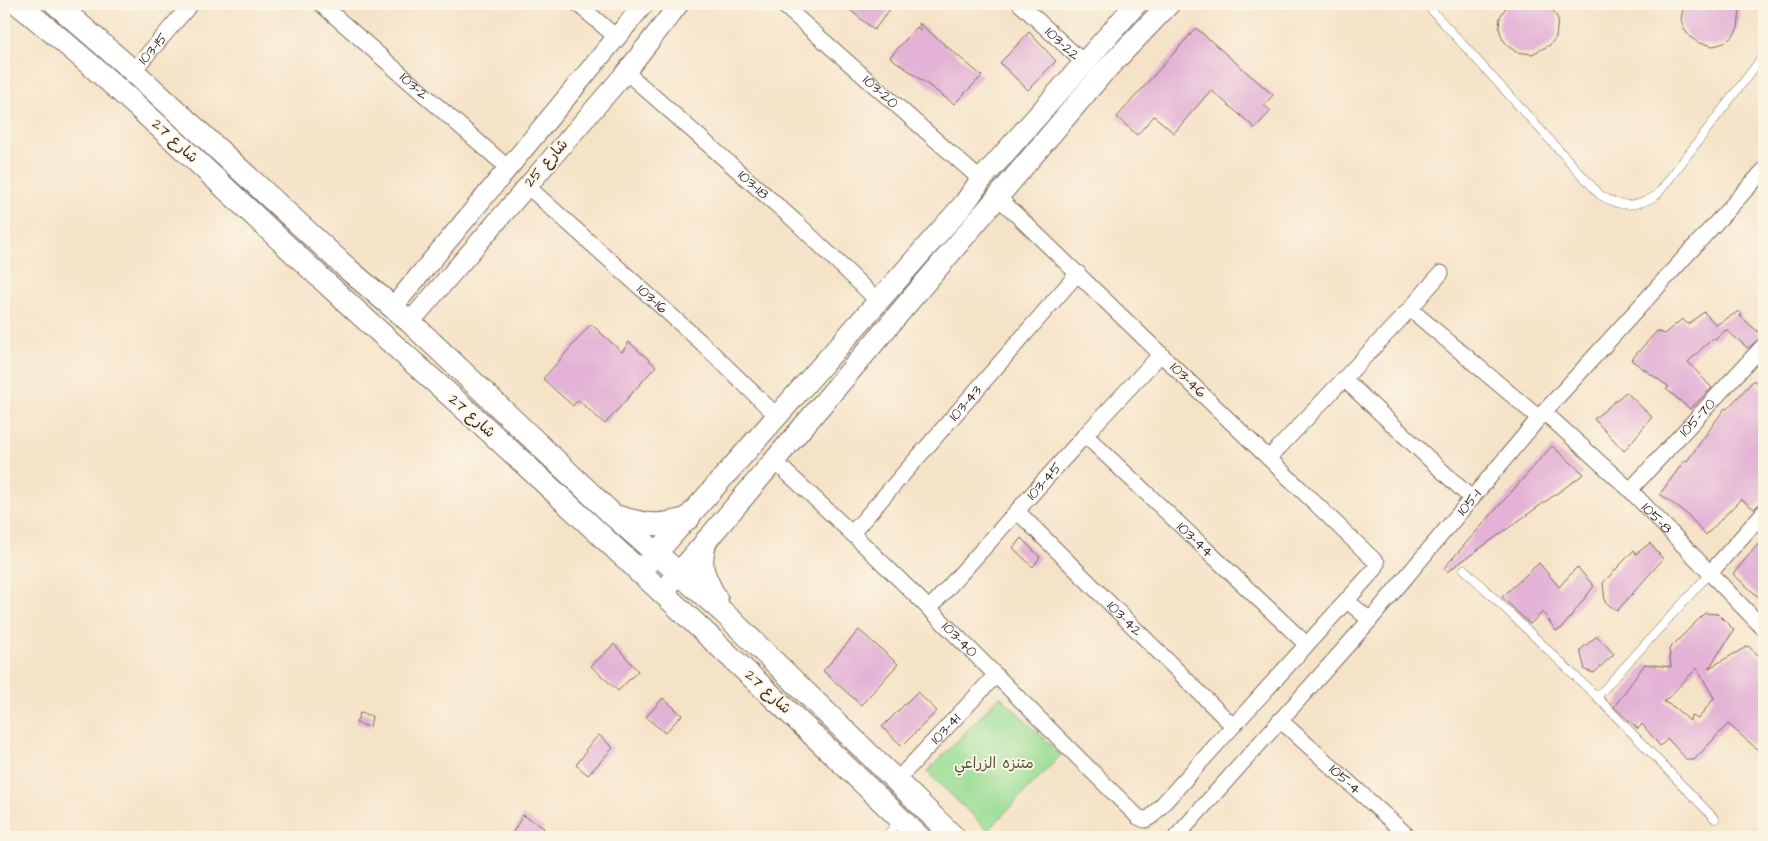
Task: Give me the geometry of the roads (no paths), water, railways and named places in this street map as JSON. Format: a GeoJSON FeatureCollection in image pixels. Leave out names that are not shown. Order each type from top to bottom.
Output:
{"type":"FeatureCollection","features":[{"type":"Feature","properties":{"kind":"main road","name":"شارع 27"},"geometry":{"type":"LineString","coordinates":[[18,4],[68,45],[160,127],[662,593],[918,837]]}},
{"type":"Feature","properties":{"kind":"main road","name":"شارع 27"},"geometry":{"type":"LineString","coordinates":[[56,4],[134,71],[349,270],[410,322],[614,516],[724,613],[954,837]]}},
{"type":"Feature","properties":{"kind":"main road"},"geometry":{"type":"LineString","coordinates":[[639,573],[964,204],[981,180],[1136,4]]}},
{"type":"Feature","properties":{"kind":"main road"},"geometry":{"type":"LineString","coordinates":[[662,593],[773,460],[999,198],[1102,74],[1170,4]]}},
{"type":"Feature","properties":{"kind":"main road"},"geometry":{"type":"LineString","coordinates":[[614,516],[650,526],[666,525],[689,518]]}},
{"type":"Feature","properties":{"kind":"main road"},"geometry":{"type":"LineString","coordinates":[[706,541],[701,557],[702,570],[724,613]]}},
{"type":"Feature","properties":{"kind":"street","name":"103-15"},"geometry":{"type":"LineString","coordinates":[[134,71],[191,4]]}},
{"type":"Feature","properties":{"kind":"street","name":"103-2"},"geometry":{"type":"LineString","coordinates":[[320,4],[508,168]]}},
{"type":"Feature","properties":{"kind":"street"},"geometry":{"type":"LineString","coordinates":[[578,4],[616,37]]}},
{"type":"Feature","properties":{"kind":"street","name":"شارع 25"},"geometry":{"type":"LineString","coordinates":[[393,307],[644,4]]}},
{"type":"Feature","properties":{"kind":"street","name":"شارع 25"},"geometry":{"type":"LineString","coordinates":[[410,322],[526,185],[626,72],[679,4]]}},
{"type":"Feature","properties":{"kind":"street","name":"103-20"},"geometry":{"type":"LineString","coordinates":[[782,4],[981,180]]}},
{"type":"Feature","properties":{"kind":"street","name":"103-22"},"geometry":{"type":"LineString","coordinates":[[1020,4],[1083,62]]}},
{"type":"Feature","properties":{"kind":"street","name":"103-18"},"geometry":{"type":"LineString","coordinates":[[626,72],[796,222],[878,301]]}},
{"type":"Feature","properties":{"kind":"street","name":"105-1"},"geometry":{"type":"LineString","coordinates":[[1180,836],[1280,720],[1370,620],[1542,415],[1761,178]]}},
{"type":"Feature","properties":{"kind":"street","name":"103-16"},"geometry":{"type":"LineString","coordinates":[[526,185],[703,344],[777,416]]}},
{"type":"Feature","properties":{"kind":"street","name":"103-46"},"geometry":{"type":"LineString","coordinates":[[999,198],[1377,563],[1376,569],[1346,600]]}},
{"type":"Feature","properties":{"kind":"street"},"geometry":{"type":"LineString","coordinates":[[1269,458],[1410,309],[1441,273]]}},
{"type":"Feature","properties":{"kind":"street","name":"103-43"},"geometry":{"type":"LineString","coordinates":[[853,532],[1078,274]]}},
{"type":"Feature","properties":{"kind":"street","name":"105-8"},"geometry":{"type":"LineString","coordinates":[[1410,309],[1542,415],[1630,490],[1764,629]]}},
{"type":"Feature","properties":{"kind":"street","name":"105-70"},"geometry":{"type":"LineString","coordinates":[[1630,490],[1764,345]]}},
{"type":"Feature","properties":{"kind":"street","name":"103-45"},"geometry":{"type":"LineString","coordinates":[[929,609],[1085,434],[1161,354]]}},
{"type":"Feature","properties":{"kind":"street"},"geometry":{"type":"LineString","coordinates":[[1344,379],[1472,499]]}},
{"type":"Feature","properties":{"kind":"street","name":"103-44"},"geometry":{"type":"LineString","coordinates":[[1085,434],[1306,644]]}},
{"type":"Feature","properties":{"kind":"street","name":"103-40"},"geometry":{"type":"LineString","coordinates":[[773,460],[853,532],[1138,817],[1145,820],[1152,816],[1233,726]]}},
{"type":"Feature","properties":{"kind":"street","name":"103-42"},"geometry":{"type":"LineString","coordinates":[[1017,510],[1233,726]]}},
{"type":"Feature","properties":{"kind":"street"},"geometry":{"type":"LineString","coordinates":[[1710,573],[1764,512]]}},
{"type":"Feature","properties":{"kind":"street"},"geometry":{"type":"LineString","coordinates":[[1233,726],[1346,600],[1370,620]]}},
{"type":"Feature","properties":{"kind":"street","name":"103-41"},"geometry":{"type":"LineString","coordinates":[[896,781],[995,676]]}},
{"type":"Feature","properties":{"kind":"street","name":"105-4"},"geometry":{"type":"LineString","coordinates":[[1280,720],[1409,837]]}},
{"type":"Feature","properties":{"kind":"lane"},"geometry":{"type":"LineString","coordinates":[[1426,4],[1600,195],[1613,203],[1629,206],[1644,203],[1657,195],[1764,55]]}},
{"type":"Feature","properties":{"kind":"lane"},"geometry":{"type":"LineString","coordinates":[[1464,569],[1598,697],[1714,819]]}},
{"type":"Feature","properties":{"kind":"lane"},"geometry":{"type":"LineString","coordinates":[[1598,697],[1710,573]]}},
{"type":"Feature","properties":{"kind":"lane"},"geometry":{"type":"LineString","coordinates":[[885,837],[900,820]]}},
{"type":"Feature","properties":{"kind":"park label","name":"متنزه الزراعي"},"geometry":{"type":"Point","coordinates":[994,763]}}]}
